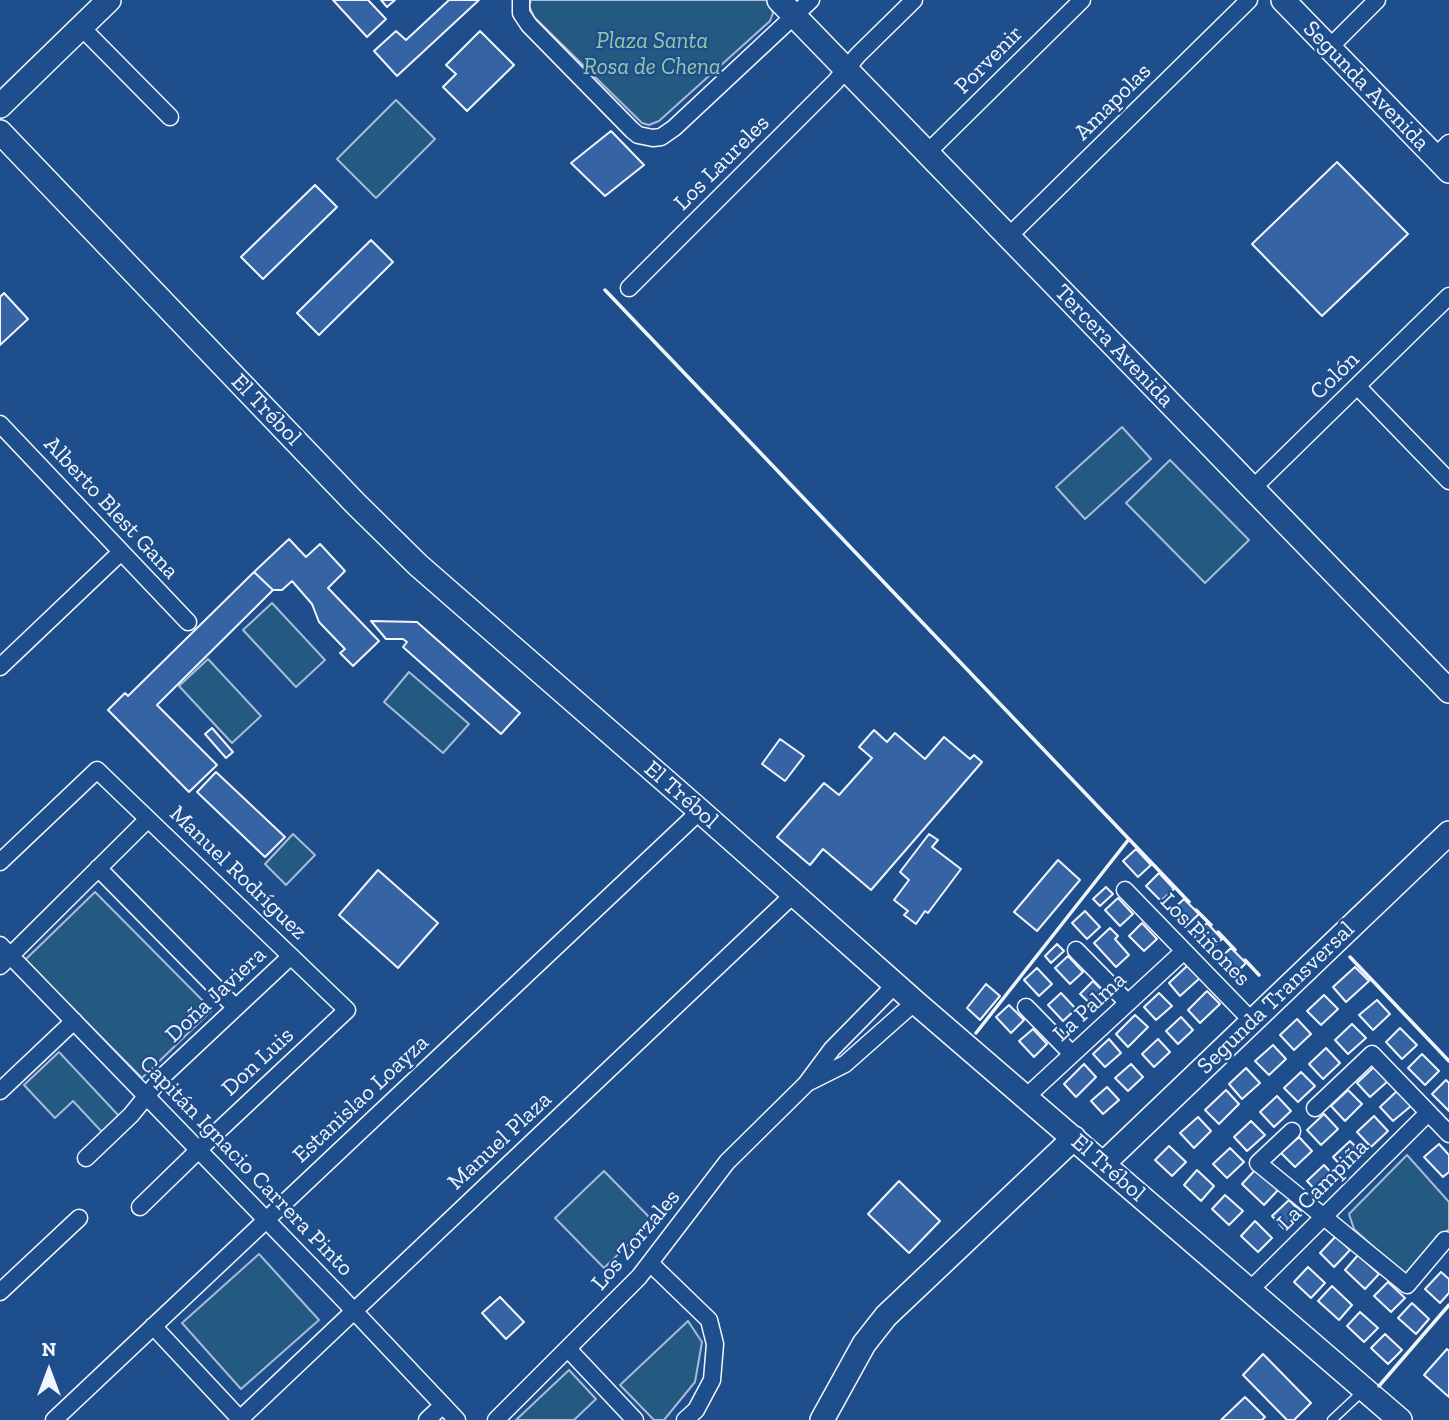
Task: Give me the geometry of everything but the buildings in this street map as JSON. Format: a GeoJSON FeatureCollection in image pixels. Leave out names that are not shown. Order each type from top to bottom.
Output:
{"type":"FeatureCollection","features":[{"type":"Feature","properties":{"kind":"street"},"geometry":{"type":"LineString","coordinates":[[0,106],[109,0]]}},
{"type":"Feature","properties":{"kind":"street"},"geometry":{"type":"LineString","coordinates":[[521,3],[521,13],[529,25],[632,130],[638,135],[653,138],[661,137],[674,128],[787,8],[811,0]]}},
{"type":"Feature","properties":{"kind":"street","name":"Los Laureles"},"geometry":{"type":"LineString","coordinates":[[629,288],[914,0]]}},
{"type":"Feature","properties":{"kind":"street","name":"Porvenir"},"geometry":{"type":"LineString","coordinates":[[928,153],[1082,0]]}},
{"type":"Feature","properties":{"kind":"street","name":"Amapolas"},"geometry":{"type":"LineString","coordinates":[[1008,237],[1249,0]]}},
{"type":"Feature","properties":{"kind":"street","name":"Segunda Avenida"},"geometry":{"type":"LineString","coordinates":[[1283,0],[1329,48],[1444,157]]}},
{"type":"Feature","properties":{"kind":"street"},"geometry":{"type":"LineString","coordinates":[[1329,48],[1377,0]]}},
{"type":"Feature","properties":{"kind":"street","name":"Tercera Avenida"},"geometry":{"type":"LineString","coordinates":[[787,8],[1449,691]]}},
{"type":"Feature","properties":{"kind":"street"},"geometry":{"type":"LineString","coordinates":[[81,27],[170,117]]}},
{"type":"Feature","properties":{"kind":"street","name":"El Trébol"},"geometry":{"type":"LineString","coordinates":[[0,132],[418,565],[895,985],[1400,1420]]}},
{"type":"Feature","properties":{"kind":"street","name":"Colón"},"geometry":{"type":"LineString","coordinates":[[1253,488],[1449,296]]}},
{"type":"Feature","properties":{"kind":"street"},"geometry":{"type":"LineString","coordinates":[[1357,386],[1449,481]]}},
{"type":"Feature","properties":{"kind":"street","name":"Alberto Blest Gana"},"geometry":{"type":"LineString","coordinates":[[0,424],[188,622]]}},
{"type":"Feature","properties":{"kind":"street"},"geometry":{"type":"LineString","coordinates":[[0,667],[121,552]]}},
{"type":"Feature","properties":{"kind":"street","name":"Manuel Rodríguez"},"geometry":{"type":"LineString","coordinates":[[0,862],[97,770],[347,1010]]}},
{"type":"Feature","properties":{"kind":"street","name":"Estanislao Loayza"},"geometry":{"type":"LineString","coordinates":[[54,1420],[700,811]]}},
{"type":"Feature","properties":{"kind":"street"},"geometry":{"type":"LineString","coordinates":[[4,955],[148,819]]}},
{"type":"Feature","properties":{"kind":"street","name":"Segunda Transversal"},"geometry":{"type":"LineString","coordinates":[[1103,1164],[1449,833]]}},
{"type":"Feature","properties":{"kind":"street"},"geometry":{"type":"LineString","coordinates":[[98,868],[235,1007]]}},
{"type":"Feature","properties":{"kind":"street","name":"Los Piñones"},"geometry":{"type":"LineString","coordinates":[[1125,890],[1252,1021]]}},
{"type":"Feature","properties":{"kind":"street","name":"Manuel Plaza"},"geometry":{"type":"LineString","coordinates":[[239,1419],[793,895]]}},
{"type":"Feature","properties":{"kind":"street"},"geometry":{"type":"LineString","coordinates":[[1076,950],[1128,1003]]}},
{"type":"Feature","properties":{"kind":"street","name":"La Palma"},"geometry":{"type":"LineString","coordinates":[[1026,1097],[1184,951]]}},
{"type":"Feature","properties":{"kind":"street","name":"Capitán Ignacio Carrera Pinto"},"geometry":{"type":"LineString","coordinates":[[4,955],[74,1021],[457,1420]]}},
{"type":"Feature","properties":{"kind":"street","name":"Doña Javiera"},"geometry":{"type":"LineString","coordinates":[[86,1158],[131,1115],[162,1077],[291,956]]}},
{"type":"Feature","properties":{"kind":"street","name":"Los Zorzales"},"geometry":{"type":"LineString","coordinates":[[496,1420],[612,1306],[650,1263],[727,1162],[806,1084],[832,1049],[895,985]]}},
{"type":"Feature","properties":{"kind":"street","name":"Los Zorzales"},"geometry":{"type":"LineString","coordinates":[[806,1084],[845,1065],[915,1002]]}},
{"type":"Feature","properties":{"kind":"street"},"geometry":{"type":"LineString","coordinates":[[1026,1007],[1072,1054]]}},
{"type":"Feature","properties":{"kind":"street","name":"Don Luis"},"geometry":{"type":"LineString","coordinates":[[140,1207],[347,1010]]}},
{"type":"Feature","properties":{"kind":"street"},"geometry":{"type":"LineString","coordinates":[[0,1091],[74,1021]]}},
{"type":"Feature","properties":{"kind":"street"},"geometry":{"type":"LineString","coordinates":[[1315,1108],[1372,1054],[1449,1135]]}},
{"type":"Feature","properties":{"kind":"street","name":"La Campiña"},"geometry":{"type":"LineString","coordinates":[[1249,1291],[1428,1113]]}},
{"type":"Feature","properties":{"kind":"street"},"geometry":{"type":"LineString","coordinates":[[1292,1131],[1258,1163],[1407,1285],[1446,1240]]}},
{"type":"Feature","properties":{"kind":"street"},"geometry":{"type":"LineString","coordinates":[[822,1420],[864,1344],[886,1316],[1074,1138]]}},
{"type":"Feature","properties":{"kind":"street"},"geometry":{"type":"LineString","coordinates":[[0,1292],[79,1218]]}},
{"type":"Feature","properties":{"kind":"street"},"geometry":{"type":"LineString","coordinates":[[650,1263],[709,1320],[716,1344],[712,1380],[696,1410],[685,1420]]}},
{"type":"Feature","properties":{"kind":"street"},"geometry":{"type":"LineString","coordinates":[[153,1326],[239,1419]]}},
{"type":"Feature","properties":{"kind":"street"},"geometry":{"type":"LineString","coordinates":[[568,1349],[635,1420]]}},
{"type":"Feature","properties":{"kind":"street"},"geometry":{"type":"LineString","coordinates":[[427,1420],[443,1405]]}},
{"type":"Feature","properties":{"kind":"lane"},"geometry":{"type":"LineString","coordinates":[[1332,1420],[1365,1389]]}},
{"type":"Feature","properties":{"kind":"green space","name":"Plaza Santa Rosa de Chena"},"geometry":{"type":"Polygon","coordinates":[[[531,0],[766,0],[773,13],[770,21],[659,121],[649,125],[642,123],[534,17],[529,6],[531,0]]]}},
{"type":"Feature","properties":{"kind":"green space"},"geometry":{"type":"Polygon","coordinates":[[[396,100],[435,139],[376,198],[337,159],[396,100]]]}},
{"type":"Feature","properties":{"kind":"green space"},"geometry":{"type":"Polygon","coordinates":[[[1122,427],[1151,459],[1085,519],[1056,487],[1122,427]]]}},
{"type":"Feature","properties":{"kind":"green space"},"geometry":{"type":"Polygon","coordinates":[[[1170,460],[1249,540],[1205,583],[1126,503],[1170,460]]]}},
{"type":"Feature","properties":{"kind":"green space"},"geometry":{"type":"Polygon","coordinates":[[[272,603],[325,660],[296,687],[243,630],[272,603]]]}},
{"type":"Feature","properties":{"kind":"green space"},"geometry":{"type":"Polygon","coordinates":[[[208,659],[261,716],[232,743],[179,686],[208,659]]]}},
{"type":"Feature","properties":{"kind":"green space"},"geometry":{"type":"Polygon","coordinates":[[[409,672],[469,724],[443,753],[384,702],[409,672]]]}},
{"type":"Feature","properties":{"kind":"green space"},"geometry":{"type":"Polygon","coordinates":[[[293,834],[315,855],[286,885],[265,864],[293,834]]]}},
{"type":"Feature","properties":{"kind":"green space"},"geometry":{"type":"Polygon","coordinates":[[[95,892],[212,1010],[142,1078],[25,960],[95,892]]]}},
{"type":"Feature","properties":{"kind":"green space"},"geometry":{"type":"Polygon","coordinates":[[[59,1052],[119,1116],[102,1132],[73,1101],[55,1118],[24,1085],[59,1052]]]}},
{"type":"Feature","properties":{"kind":"green space"},"geometry":{"type":"Polygon","coordinates":[[[1407,1155],[1449,1202],[1449,1229],[1407,1278],[1354,1229],[1349,1214],[1407,1155]]]}},
{"type":"Feature","properties":{"kind":"green space"},"geometry":{"type":"Polygon","coordinates":[[[604,1171],[653,1221],[604,1268],[555,1218],[604,1171]]]}},
{"type":"Feature","properties":{"kind":"green space"},"geometry":{"type":"Polygon","coordinates":[[[259,1254],[319,1320],[241,1389],[182,1323],[259,1254]]]}},
{"type":"Feature","properties":{"kind":"green space"},"geometry":{"type":"Polygon","coordinates":[[[688,1321],[702,1342],[695,1382],[664,1420],[654,1420],[620,1385],[688,1321]]]}},
{"type":"Feature","properties":{"kind":"green space"},"geometry":{"type":"Polygon","coordinates":[[[569,1370],[596,1399],[574,1420],[516,1420],[569,1370]]]}},
{"type":"Feature","properties":{"kind":"wall"},"geometry":{"type":"LineString","coordinates":[[605,290],[1189,902]]}},
{"type":"Feature","properties":{"kind":"wall"},"geometry":{"type":"LineString","coordinates":[[976,1033],[1129,839]]}},
{"type":"Feature","properties":{"kind":"wall"},"geometry":{"type":"LineString","coordinates":[[1196,910],[1211,925]]}},
{"type":"Feature","properties":{"kind":"wall"},"geometry":{"type":"LineString","coordinates":[[1218,932],[1235,950]]}},
{"type":"Feature","properties":{"kind":"wall"},"geometry":{"type":"LineString","coordinates":[[1350,957],[1449,1061]]}},
{"type":"Feature","properties":{"kind":"wall"},"geometry":{"type":"LineString","coordinates":[[1245,960],[1259,975]]}},
{"type":"Feature","properties":{"kind":"wall"},"geometry":{"type":"LineString","coordinates":[[1379,1386],[1449,1305]]}}]}
